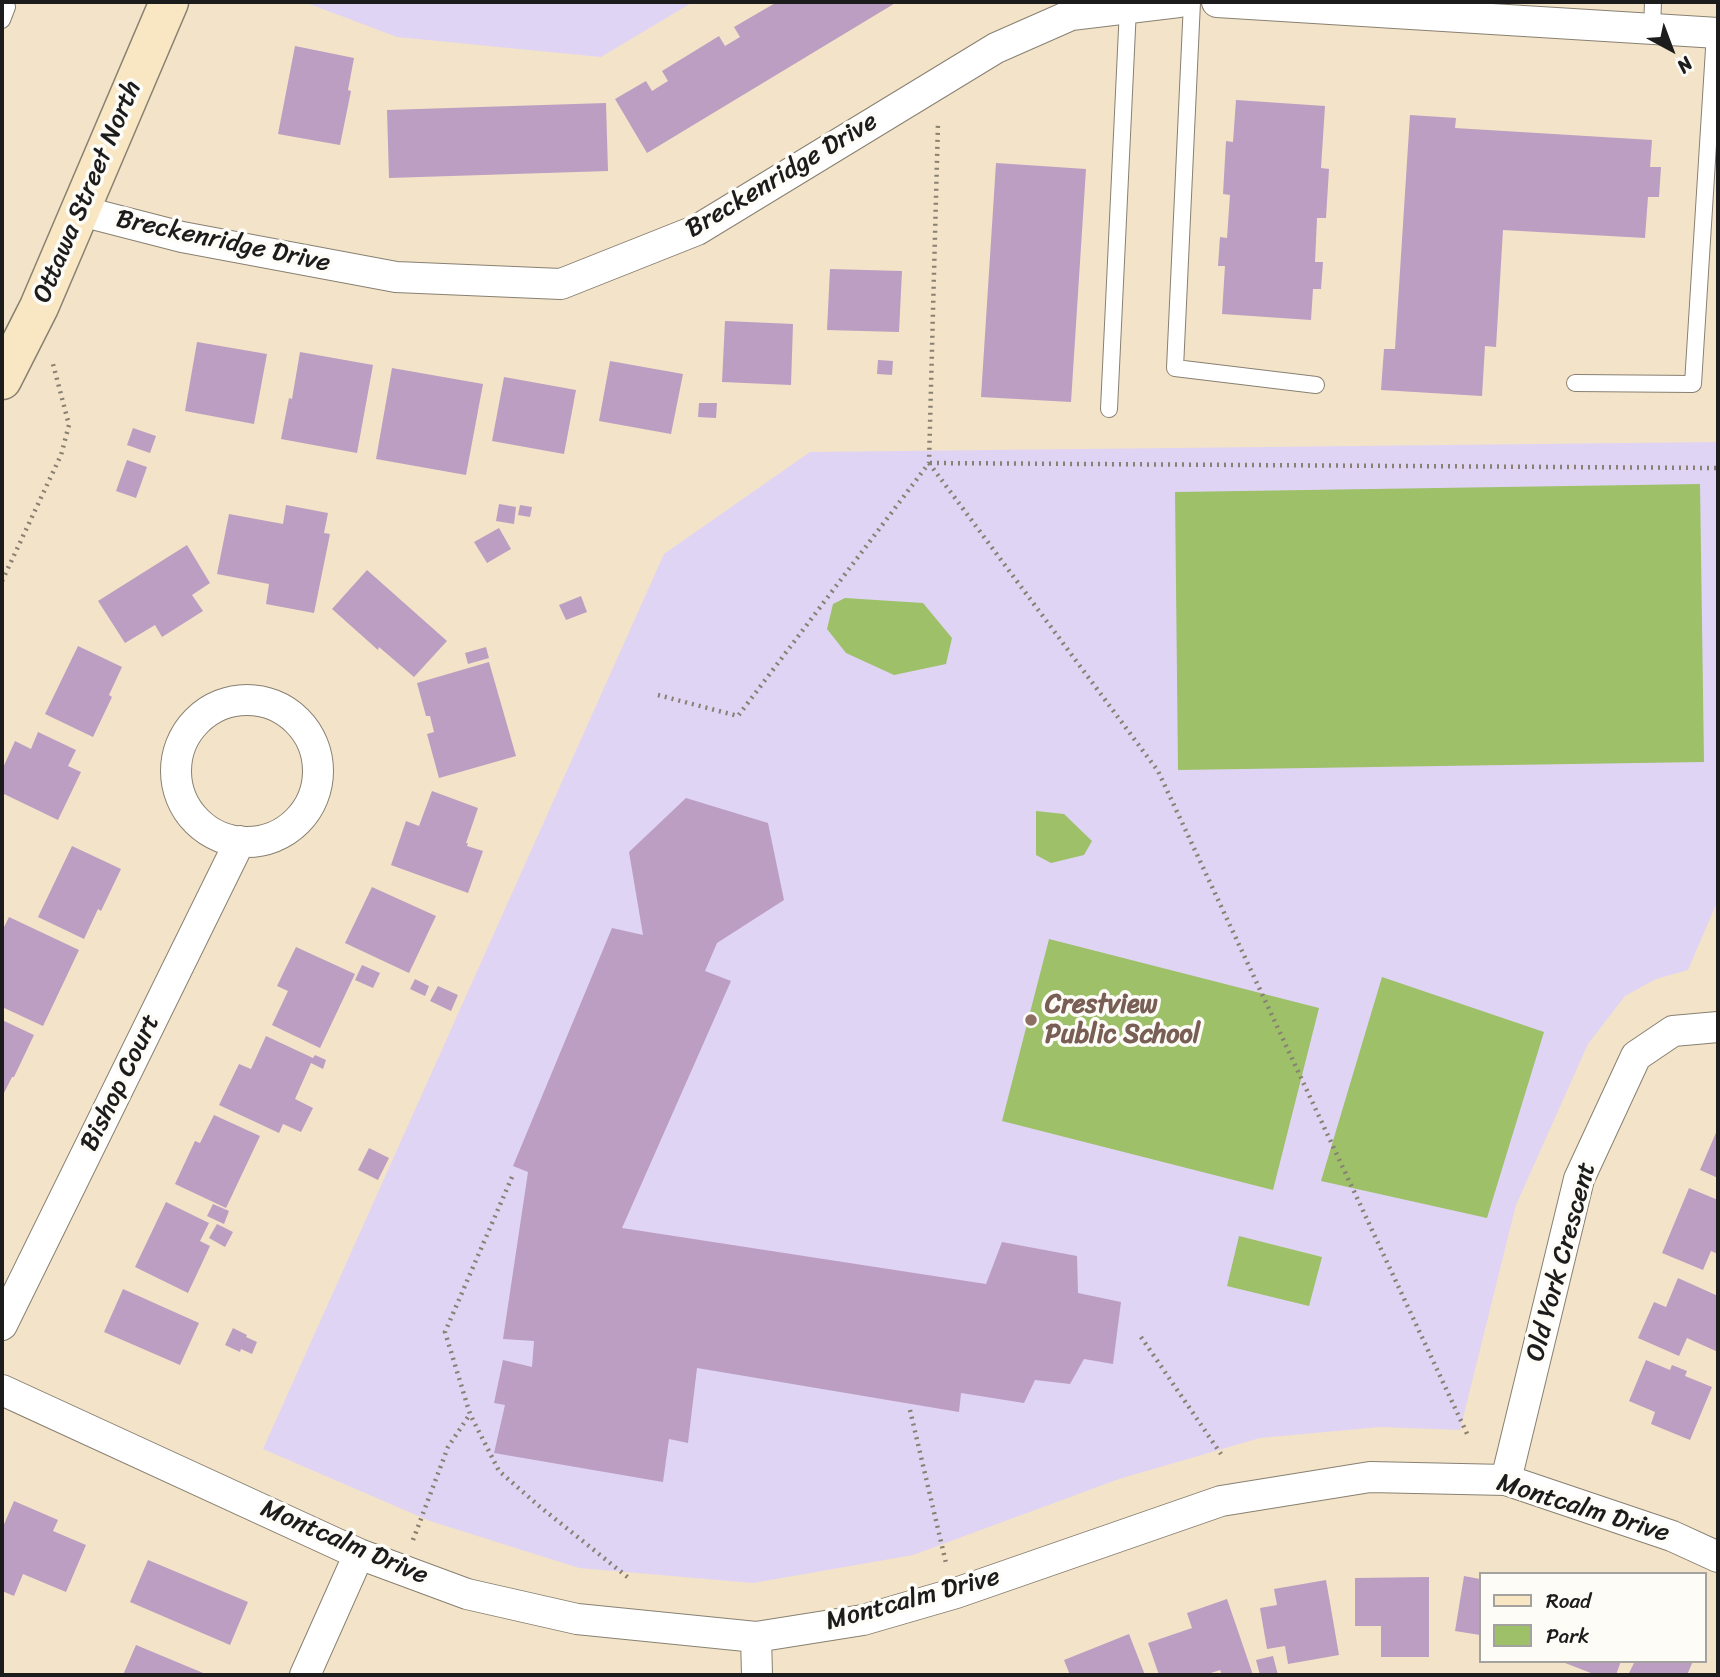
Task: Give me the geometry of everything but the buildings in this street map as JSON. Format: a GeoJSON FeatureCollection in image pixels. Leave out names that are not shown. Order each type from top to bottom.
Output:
{"type":"FeatureCollection","features":[{"type":"Feature","properties":{"kind":"main road","name":"Ottawa Street North"},"geometry":{"type":"LineString","coordinates":[[2,380],[39,307],[169,2]]}},
{"type":"Feature","properties":{"kind":"street","name":"Breckenridge Drive"},"geometry":{"type":"LineString","coordinates":[[81,211],[183,237],[396,277],[561,284],[697,230],[996,48],[1071,15],[1179,2]]}},
{"type":"Feature","properties":{"kind":"street"},"geometry":{"type":"LineString","coordinates":[[1217,2],[1653,15],[1717,33]]}},
{"type":"Feature","properties":{"kind":"street"},"geometry":{"type":"LineString","coordinates":[[248,698],[280,706],[306,729],[313,741],[319,765],[313,801],[306,813],[288,830],[254,843],[240,841],[218,838],[191,817],[180,798],[175,773],[177,752],[188,729],[197,719],[218,705],[248,698]]}},
{"type":"Feature","properties":{"kind":"street","name":"Bishop Court"},"geometry":{"type":"LineString","coordinates":[[2,1325],[240,841]]}},
{"type":"Feature","properties":{"kind":"street","name":"Old York Crescent"},"geometry":{"type":"LineString","coordinates":[[1506,1480],[1579,1179],[1636,1056],[1673,1031],[1718,1027]]}},
{"type":"Feature","properties":{"kind":"street","name":"Montcalm Drive"},"geometry":{"type":"LineString","coordinates":[[2,1390],[359,1554],[467,1594],[577,1619],[756,1637],[863,1619],[956,1593],[1221,1501],[1370,1476],[1506,1480],[1672,1536],[1718,1557]]}},
{"type":"Feature","properties":{"kind":"street"},"geometry":{"type":"LineString","coordinates":[[305,1675],[359,1554]]}},
{"type":"Feature","properties":{"kind":"street"},"geometry":{"type":"LineString","coordinates":[[756,1637],[757,1675]]}},
{"type":"Feature","properties":{"kind":"lane"},"geometry":{"type":"LineString","coordinates":[[2,20],[7,7],[3,2]]}},
{"type":"Feature","properties":{"kind":"lane"},"geometry":{"type":"LineString","coordinates":[[1192,2],[1175,368],[1316,385]]}},
{"type":"Feature","properties":{"kind":"lane"},"geometry":{"type":"LineString","coordinates":[[1109,409],[1128,8]]}},
{"type":"Feature","properties":{"kind":"lane"},"geometry":{"type":"LineString","coordinates":[[1575,383],[1693,384],[1717,33]]}},
{"type":"Feature","properties":{"kind":"path"},"geometry":{"type":"LineString","coordinates":[[659,695],[738,716],[929,463],[938,121]]}},
{"type":"Feature","properties":{"kind":"path"},"geometry":{"type":"LineString","coordinates":[[2,581],[61,454],[69,425]]}},
{"type":"Feature","properties":{"kind":"path"},"geometry":{"type":"LineString","coordinates":[[929,463],[1718,468]]}},
{"type":"Feature","properties":{"kind":"path"},"geometry":{"type":"LineString","coordinates":[[929,463],[1158,771],[1469,1438]]}},
{"type":"Feature","properties":{"kind":"path"},"geometry":{"type":"LineString","coordinates":[[512,1177],[445,1332],[470,1414],[499,1471],[630,1578]]}},
{"type":"Feature","properties":{"kind":"path"},"geometry":{"type":"LineString","coordinates":[[1142,1337],[1221,1454]]}},
{"type":"Feature","properties":{"kind":"path"},"geometry":{"type":"LineString","coordinates":[[910,1410],[943,1551],[956,1593]]}},
{"type":"Feature","properties":{"kind":"path"},"geometry":{"type":"LineString","coordinates":[[402,1570],[448,1447],[470,1414]]}},
{"type":"Feature","properties":{"kind":"shaded area"},"geometry":{"type":"Polygon","coordinates":[[[304,2],[693,2],[601,57],[397,37],[304,2]]]}},
{"type":"Feature","properties":{"kind":"shaded area","name":"Crestview Public School"},"geometry":{"type":"Polygon","coordinates":[[[1718,442],[1718,900],[1688,970],[1656,979],[1625,996],[1588,1044],[1516,1205],[1460,1430],[1380,1427],[1260,1438],[1119,1479],[913,1555],[753,1583],[579,1568],[430,1521],[263,1449],[664,554],[810,452],[1718,442]]]}},
{"type":"Feature","properties":{"kind":"green space"},"geometry":{"type":"Polygon","coordinates":[[[1700,484],[1704,762],[1178,770],[1175,492],[1700,484]]]}},
{"type":"Feature","properties":{"kind":"green space"},"geometry":{"type":"Polygon","coordinates":[[[845,598],[923,603],[952,638],[946,664],[894,675],[846,653],[827,629],[833,604],[845,598]]]}},
{"type":"Feature","properties":{"kind":"green space"},"geometry":{"type":"Polygon","coordinates":[[[1036,811],[1064,814],[1092,841],[1084,855],[1051,863],[1036,855],[1036,811]]]}},
{"type":"Feature","properties":{"kind":"green space"},"geometry":{"type":"Polygon","coordinates":[[[1049,939],[1319,1008],[1273,1190],[1002,1121],[1049,939]]]}},
{"type":"Feature","properties":{"kind":"green space"},"geometry":{"type":"Polygon","coordinates":[[[1382,977],[1544,1032],[1487,1218],[1321,1181],[1382,977]]]}},
{"type":"Feature","properties":{"kind":"green space"},"geometry":{"type":"Polygon","coordinates":[[[1239,1236],[1322,1257],[1309,1306],[1227,1286],[1239,1236]]]}},
{"type":"Feature","properties":{"kind":"place","name":"Crestview Public School"},"geometry":{"type":"Point","coordinates":[1031,1020]}}]}
